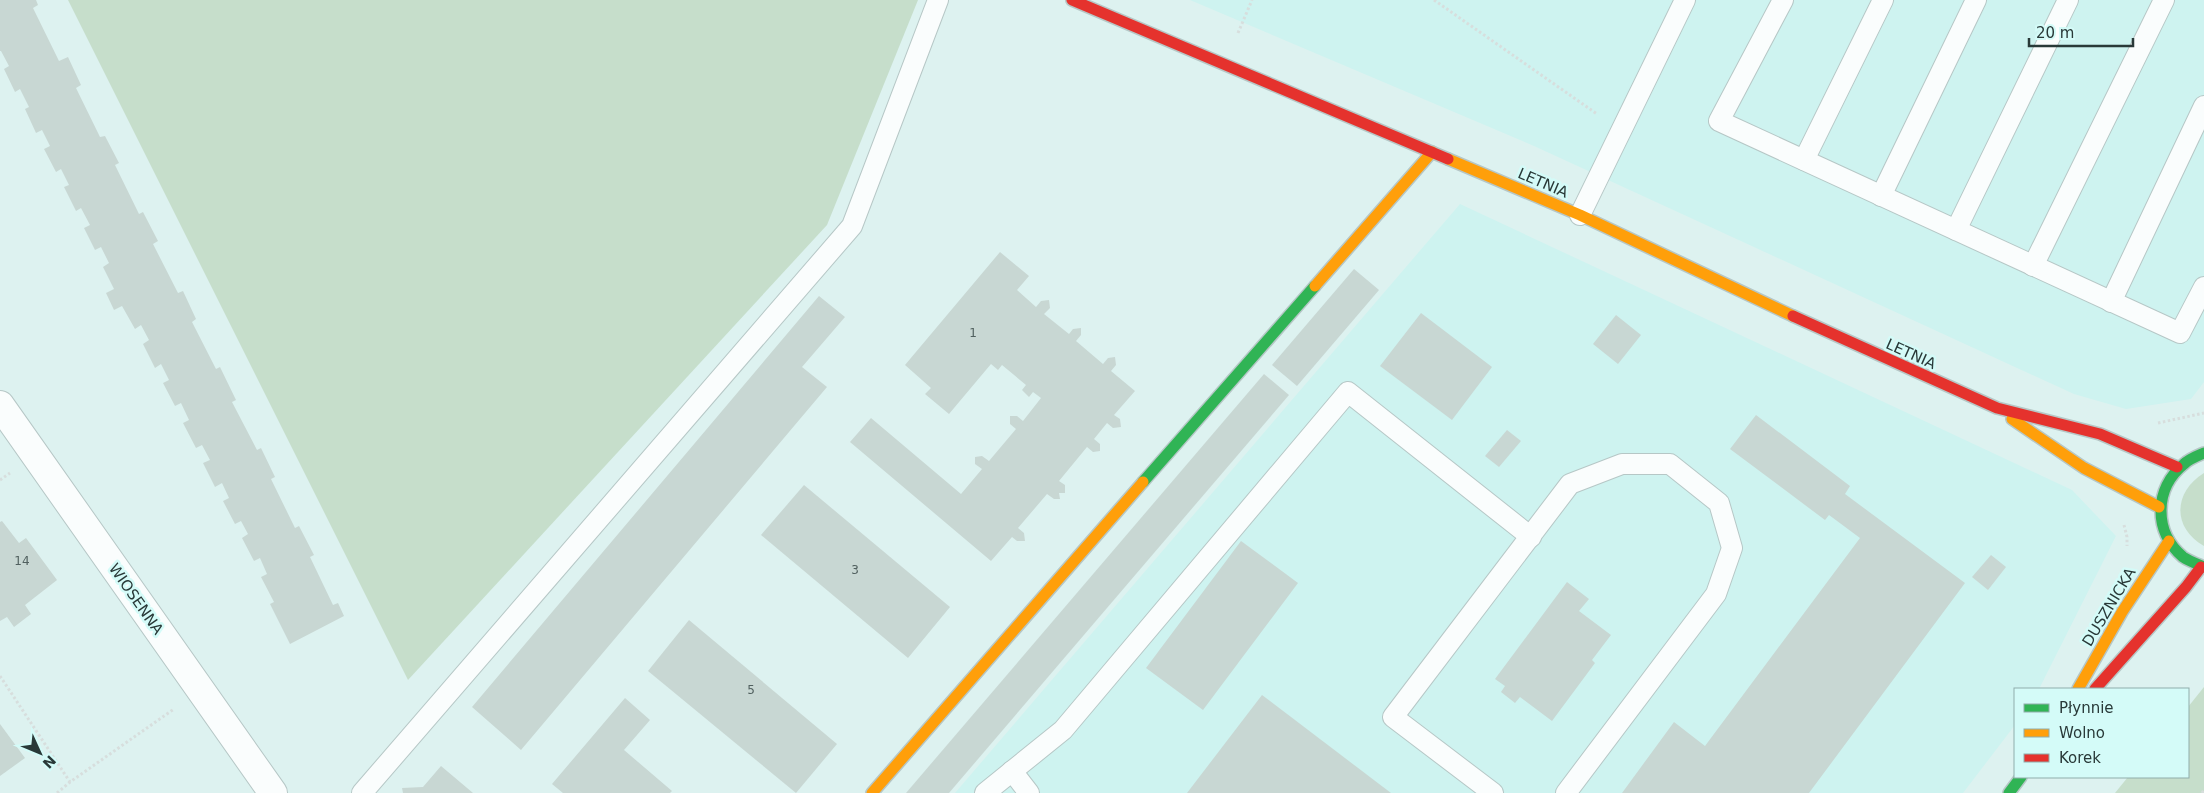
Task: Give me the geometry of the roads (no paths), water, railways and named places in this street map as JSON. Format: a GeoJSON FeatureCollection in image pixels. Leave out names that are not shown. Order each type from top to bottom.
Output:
{"type":"FeatureCollection","features":[{"type":"Feature","properties":{"kind":"street","name":"LETNIA"},"geometry":{"type":"LineString","coordinates":[[1072,0],[1580,215],[1879,356],[1997,408],[2100,434],[2177,467]]}},
{"type":"Feature","properties":{"kind":"street"},"geometry":{"type":"LineString","coordinates":[[872,793],[1432,152]]}},
{"type":"Feature","properties":{"kind":"street","name":"WIOSENNA"},"geometry":{"type":"LineString","coordinates":[[0,405],[273,793]]}},
{"type":"Feature","properties":{"kind":"street","name":"LETNIA"},"geometry":{"type":"LineString","coordinates":[[1997,408],[2084,468],[2159,507]]}},
{"type":"Feature","properties":{"kind":"street"},"geometry":{"type":"LineString","coordinates":[[2095,688],[2203,567],[2177,552],[2168,542],[2161,525],[2159,507],[2162,492],[2168,479],[2177,467],[2193,456],[2204,453]]}},
{"type":"Feature","properties":{"kind":"street","name":"DUSZNICKA"},"geometry":{"type":"LineString","coordinates":[[2079,688],[2122,612],[2168,542]]}},
{"type":"Feature","properties":{"kind":"street"},"geometry":{"type":"LineString","coordinates":[[2009,793],[2020,778]]}},
{"type":"Feature","properties":{"kind":"lane"},"geometry":{"type":"LineString","coordinates":[[362,793],[852,226],[938,0]]}},
{"type":"Feature","properties":{"kind":"lane"},"geometry":{"type":"LineString","coordinates":[[1580,215],[1685,0]]}},
{"type":"Feature","properties":{"kind":"lane"},"geometry":{"type":"LineString","coordinates":[[1783,0],[1719,121],[2180,333],[2204,287]]}},
{"type":"Feature","properties":{"kind":"lane"},"geometry":{"type":"LineString","coordinates":[[1804,160],[1883,0]]}},
{"type":"Feature","properties":{"kind":"lane"},"geometry":{"type":"LineString","coordinates":[[1881,196],[1976,0]]}},
{"type":"Feature","properties":{"kind":"lane"},"geometry":{"type":"LineString","coordinates":[[1956,230],[2068,0]]}},
{"type":"Feature","properties":{"kind":"lane"},"geometry":{"type":"LineString","coordinates":[[2033,266],[2164,0]]}},
{"type":"Feature","properties":{"kind":"lane"},"geometry":{"type":"LineString","coordinates":[[2111,302],[2204,106]]}},
{"type":"Feature","properties":{"kind":"lane"},"geometry":{"type":"LineString","coordinates":[[985,793],[1064,730],[1348,392],[1531,537]]}},
{"type":"Feature","properties":{"kind":"lane"},"geometry":{"type":"LineString","coordinates":[[1493,793],[1393,717],[1570,484],[1622,464],[1670,464],[1719,503],[1732,548],[1716,594],[1566,793]]}},
{"type":"Feature","properties":{"kind":"lane"},"geometry":{"type":"LineString","coordinates":[[1012,772],[1029,793]]}}]}
